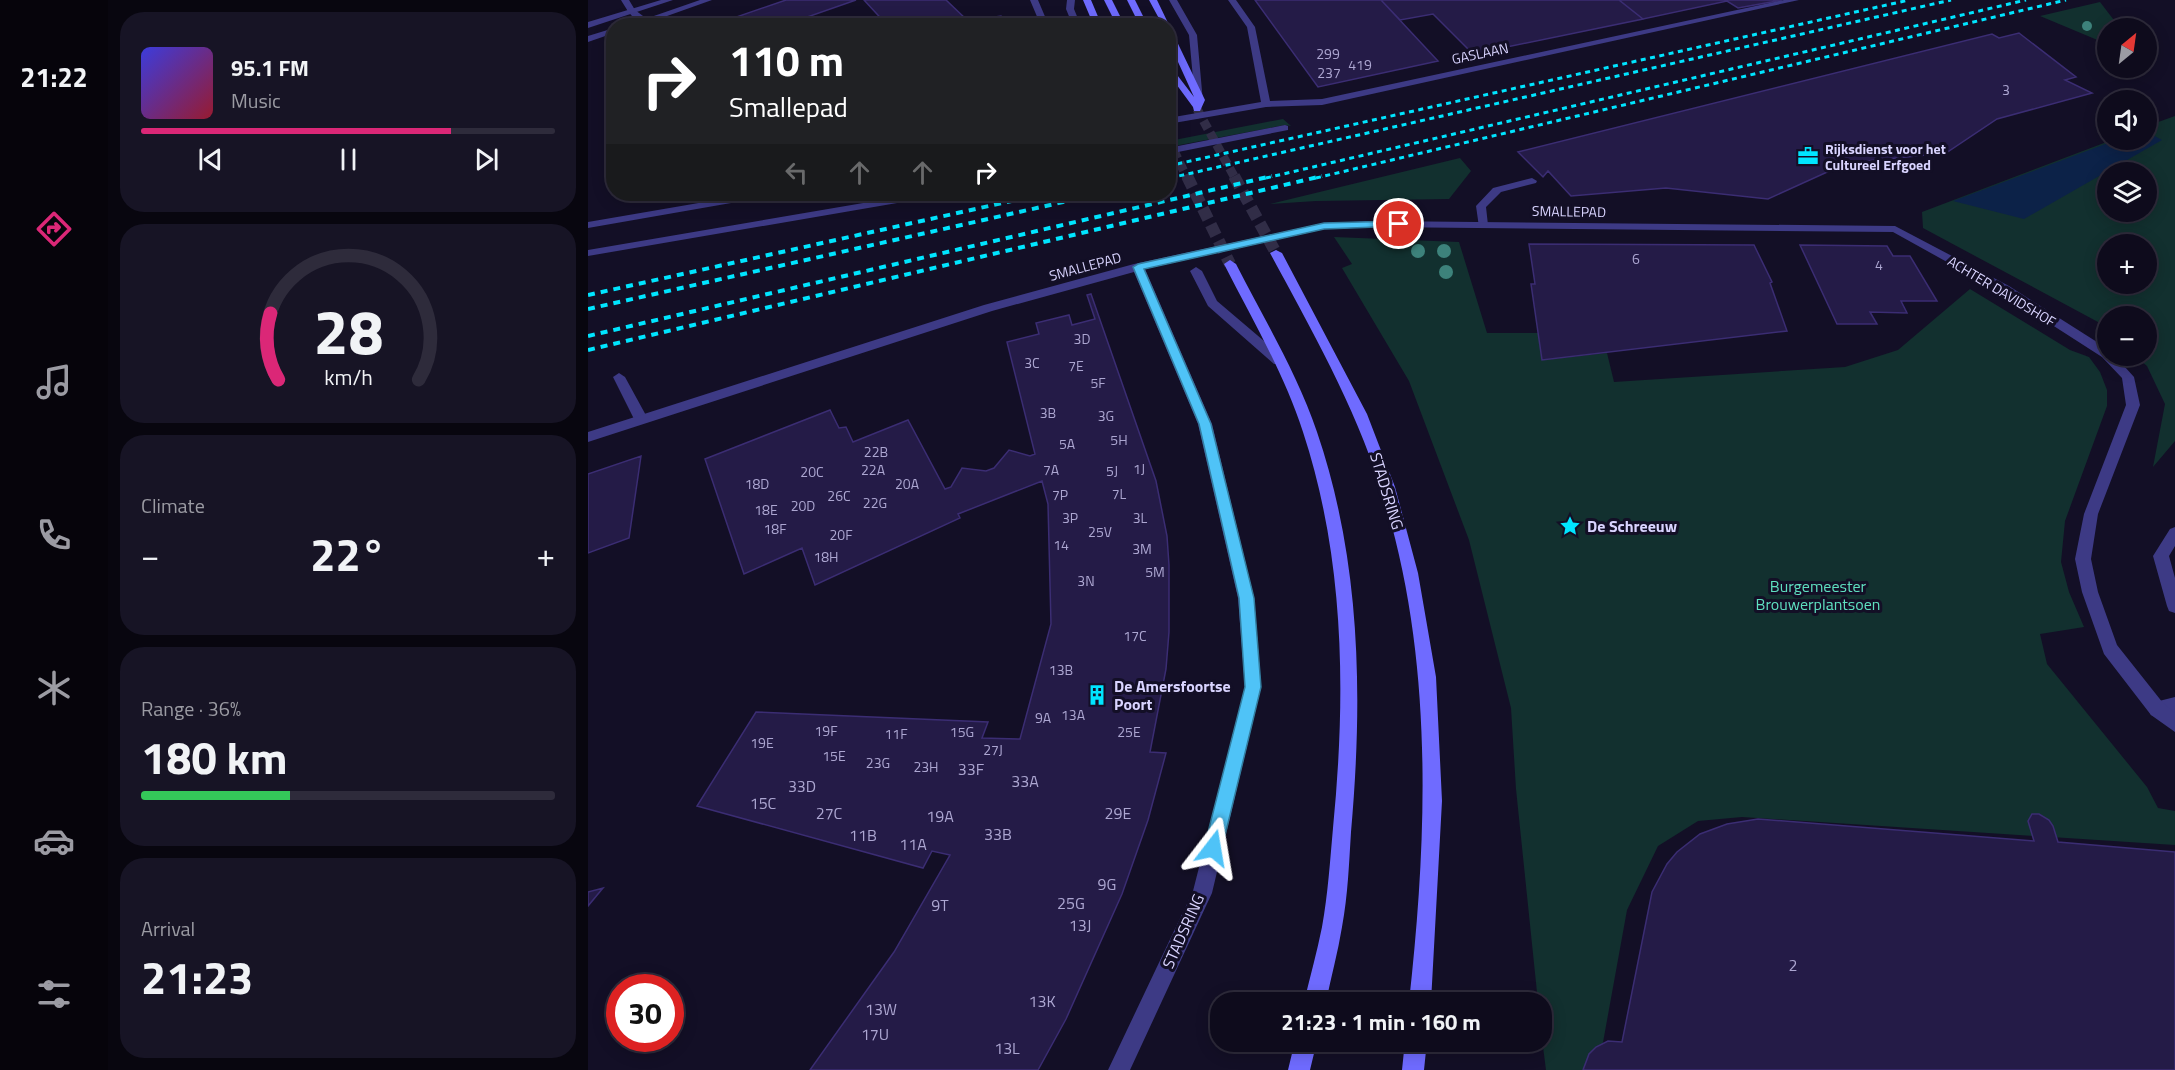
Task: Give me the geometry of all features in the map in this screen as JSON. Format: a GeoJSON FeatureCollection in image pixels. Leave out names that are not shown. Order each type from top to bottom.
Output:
{"type":"FeatureCollection","features":[{"type":"Feature","properties":{"kind":"main road"},"geometry":{"type":"LineString","coordinates":[[1087,0],[1095,18]]}},
{"type":"Feature","properties":{"kind":"main road"},"geometry":{"type":"LineString","coordinates":[[1108,0],[1117,18]]}},
{"type":"Feature","properties":{"kind":"main road"},"geometry":{"type":"LineString","coordinates":[[1131,0],[1140,18]]}},
{"type":"Feature","properties":{"kind":"main road"},"geometry":{"type":"LineString","coordinates":[[1153,0],[1163,18]]}},
{"type":"Feature","properties":{"kind":"main road"},"geometry":{"type":"LineString","coordinates":[[1176,48],[1198,104]]}},
{"type":"Feature","properties":{"kind":"main road"},"geometry":{"type":"LineString","coordinates":[[1176,76],[1198,104]]}},
{"type":"Feature","properties":{"kind":"main road","name":"STADSRING"},"geometry":{"type":"LineString","coordinates":[[1276,253],[1360,414],[1389,487],[1410,573],[1428,676],[1433,801],[1421,992]]}},
{"type":"Feature","properties":{"kind":"main road"},"geometry":{"type":"LineString","coordinates":[[1230,264],[1279,361],[1310,431],[1328,498],[1343,579],[1351,674],[1347,790],[1332,926],[1317,992]]}},
{"type":"Feature","properties":{"kind":"main road"},"geometry":{"type":"LineString","coordinates":[[1299,1070],[1303,1052]]}},
{"type":"Feature","properties":{"kind":"main road"},"geometry":{"type":"LineString","coordinates":[[1413,1070],[1415,1052]]}},
{"type":"Feature","properties":{"kind":"street"},"geometry":{"type":"LineString","coordinates":[[625,0],[632,12],[640,18]]}},
{"type":"Feature","properties":{"kind":"street"},"geometry":{"type":"LineString","coordinates":[[613,18],[669,0]]}},
{"type":"Feature","properties":{"kind":"street"},"geometry":{"type":"LineString","coordinates":[[653,18],[708,0]]}},
{"type":"Feature","properties":{"kind":"street"},"geometry":{"type":"LineString","coordinates":[[1034,0],[1042,18]]}},
{"type":"Feature","properties":{"kind":"street"},"geometry":{"type":"LineString","coordinates":[[1071,0],[1070,9],[1074,18]]}},
{"type":"Feature","properties":{"kind":"street"},"geometry":{"type":"LineString","coordinates":[[1173,0],[1193,35],[1198,104]]}},
{"type":"Feature","properties":{"kind":"street"},"geometry":{"type":"LineString","coordinates":[[1232,0],[1251,27],[1266,104]]}},
{"type":"Feature","properties":{"kind":"street","name":"GASLAAN"},"geometry":{"type":"LineString","coordinates":[[1176,120],[1266,104],[1322,102],[1795,0]]}},
{"type":"Feature","properties":{"kind":"street"},"geometry":{"type":"LineString","coordinates":[[588,26],[606,20]]}},
{"type":"Feature","properties":{"kind":"street"},"geometry":{"type":"LineString","coordinates":[[588,39],[606,33]]}},
{"type":"Feature","properties":{"kind":"street"},"geometry":{"type":"LineString","coordinates":[[1176,149],[1285,128]]}},
{"type":"Feature","properties":{"kind":"street"},"geometry":{"type":"LineString","coordinates":[[1483,225],[1481,206],[1497,190],[1532,181]]}},
{"type":"Feature","properties":{"kind":"street"},"geometry":{"type":"LineString","coordinates":[[588,225],[726,201]]}},
{"type":"Feature","properties":{"kind":"street"},"geometry":{"type":"LineString","coordinates":[[588,253],[891,201]]}},
{"type":"Feature","properties":{"kind":"street","name":"SMALLEPAD"},"geometry":{"type":"LineString","coordinates":[[588,437],[988,308],[1138,267],[1324,226],[1378,224],[1895,229]]}},
{"type":"Feature","properties":{"kind":"street","name":"ACHTER DAVIDSHOF"},"geometry":{"type":"LineString","coordinates":[[1895,229],[2005,289],[2097,348]]}},
{"type":"Feature","properties":{"kind":"street","name":"STADSRING"},"geometry":{"type":"LineString","coordinates":[[1119,1070],[1202,893],[1253,687],[1246,598],[1205,424],[1138,267]]}},
{"type":"Feature","properties":{"kind":"street"},"geometry":{"type":"LineString","coordinates":[[1196,271],[1212,303],[1279,361]]}},
{"type":"Feature","properties":{"kind":"street","name":"ACHTER DAVIDSHOF"},"geometry":{"type":"LineString","coordinates":[[2118,366],[2128,377],[2133,405],[2091,514],[2083,559],[2090,592],[2110,649],[2157,709],[2175,724]]}},
{"type":"Feature","properties":{"kind":"street"},"geometry":{"type":"LineString","coordinates":[[619,377],[641,419]]}},
{"type":"Feature","properties":{"kind":"street"},"geometry":{"type":"LineString","coordinates":[[2175,533],[2161,556],[2175,606]]}},
{"type":"Feature","properties":{"kind":"street"},"geometry":{"type":"LineString","coordinates":[[2157,709],[2175,705]]}},
{"type":"Feature","properties":{"kind":"green space"},"geometry":{"type":"Polygon","coordinates":[[[2100,2],[2112,18],[2097,18],[2097,40],[2040,16],[2100,2]]]}},
{"type":"Feature","properties":{"kind":"green space"},"geometry":{"type":"Polygon","coordinates":[[[2175,116],[2175,441],[2153,467],[2165,404],[2147,366],[2157,366],[2157,306],[2097,306],[2097,321],[1923,228],[1922,212],[2097,146],[2097,150],[2157,150],[2157,122],[2175,116]]]}},
{"type":"Feature","properties":{"kind":"green space"},"geometry":{"type":"Polygon","coordinates":[[[1283,119],[1291,126],[1285,125],[1176,146],[1176,140],[1283,119]]]}},
{"type":"Feature","properties":{"kind":"green space"},"geometry":{"type":"Polygon","coordinates":[[[1460,158],[1471,171],[1449,199],[1270,204],[1460,158]]]}},
{"type":"Feature","properties":{"kind":"green space","name":"Burgemeester Brouwerplantsoen"},"geometry":{"type":"Polygon","coordinates":[[[1334,237],[1459,242],[1487,333],[1538,333],[1542,360],[1607,353],[1614,382],[1845,367],[1898,350],[1970,289],[2070,350],[2089,357],[2100,372],[2107,390],[2107,406],[2065,521],[2061,562],[2069,592],[2084,627],[2040,634],[2047,664],[2147,787],[2158,808],[2175,811],[2175,845],[1742,817],[1698,821],[1658,846],[1627,910],[1598,1070],[1546,1070],[1544,1052],[1552,1052],[1552,992],[1537,992],[1516,789],[1511,708],[1469,540],[1409,381],[1342,268],[1352,264],[1334,237]]]}},
{"type":"Feature","properties":{"kind":"water"},"geometry":{"type":"Polygon","coordinates":[[[2097,147],[2097,150],[2145,150],[2124,162],[2097,162],[2097,177],[2024,219],[1953,201],[2097,147]]]}},
{"type":"Feature","properties":{"kind":"building"},"geometry":{"type":"Polygon","coordinates":[[[786,0],[856,0],[804,18],[734,18],[786,0]]]}},
{"type":"Feature","properties":{"kind":"building"},"geometry":{"type":"Polygon","coordinates":[[[864,0],[946,0],[965,18],[881,18],[864,0]]]}},
{"type":"Feature","properties":{"kind":"building"},"geometry":{"type":"Polygon","coordinates":[[[1255,0],[1381,0],[1438,61],[1318,87],[1255,0]]]}},
{"type":"Feature","properties":{"kind":"building"},"geometry":{"type":"Polygon","coordinates":[[[1381,0],[1619,0],[1643,19],[1473,54],[1433,14],[1400,20],[1381,0]]]}},
{"type":"Feature","properties":{"kind":"building"},"geometry":{"type":"Polygon","coordinates":[[[1619,0],[1782,0],[1738,8],[1727,1],[1643,19],[1619,0]]]}},
{"type":"Feature","properties":{"kind":"building"},"geometry":{"type":"Polygon","coordinates":[[[2019,33],[2076,77],[2065,80],[2092,93],[1997,119],[1946,153],[1847,163],[1768,199],[1666,188],[1571,196],[1548,171],[1543,177],[1518,152],[1992,34],[1999,38],[2019,33]]]}},
{"type":"Feature","properties":{"kind":"building"},"geometry":{"type":"Polygon","coordinates":[[[1529,244],[1754,245],[1772,282],[1770,283],[1787,331],[1542,360],[1531,284],[1535,284],[1529,244]]]}},
{"type":"Feature","properties":{"kind":"building"},"geometry":{"type":"Polygon","coordinates":[[[1800,245],[1887,246],[1893,256],[1910,256],[1937,301],[1901,301],[1907,313],[1870,312],[1877,324],[1837,324],[1800,245]]]}},
{"type":"Feature","properties":{"kind":"building","name":"De Amersfoortse Poort"},"geometry":{"type":"Polygon","coordinates":[[[1091,294],[1156,481],[1167,536],[1169,565],[1169,632],[1166,669],[1150,752],[1166,753],[1148,820],[1122,894],[1066,1019],[1038,1070],[810,1070],[894,952],[950,855],[932,851],[923,868],[697,806],[756,712],[988,722],[982,738],[1020,739],[1051,624],[1048,504],[1042,481],[958,514],[960,518],[815,585],[802,548],[744,574],[705,459],[830,410],[839,428],[846,427],[853,442],[908,420],[945,489],[951,487],[962,468],[986,471],[994,468],[1009,450],[1030,456],[1035,454],[1007,342],[1039,334],[1036,323],[1069,315],[1072,325],[1095,319],[1087,295],[1091,294]]]}},
{"type":"Feature","properties":{"kind":"building"},"geometry":{"type":"Polygon","coordinates":[[[641,456],[629,538],[588,553],[588,474],[641,456]]]}},
{"type":"Feature","properties":{"kind":"building"},"geometry":{"type":"Polygon","coordinates":[[[2032,814],[2039,814],[2049,820],[2058,842],[2175,852],[2175,1070],[1583,1070],[1589,1054],[1596,1047],[1608,1041],[1622,1042],[1652,892],[1667,864],[1677,852],[1700,834],[1727,824],[1758,819],[2034,841],[2028,821],[2032,814]]]}},
{"type":"Feature","properties":{"kind":"building"},"geometry":{"type":"Polygon","coordinates":[[[603,888],[588,906],[588,892],[603,888]]]}},
{"type":"Feature","properties":{"kind":"tunnel"},"geometry":{"type":"LineString","coordinates":[[1197,109],[1235,178]]}},
{"type":"Feature","properties":{"kind":"tunnel"},"geometry":{"type":"LineString","coordinates":[[1176,155],[1187,178]]}},
{"type":"Feature","properties":{"kind":"tunnel"},"geometry":{"type":"LineString","coordinates":[[1187,176],[1230,264]]}},
{"type":"Feature","properties":{"kind":"tunnel"},"geometry":{"type":"LineString","coordinates":[[1234,176],[1276,253]]}},
{"type":"Feature","properties":{"kind":"railway"},"geometry":{"type":"LineString","coordinates":[[1176,164],[1909,0]]}},
{"type":"Feature","properties":{"kind":"railway"},"geometry":{"type":"LineString","coordinates":[[1176,177],[1951,0]]}},
{"type":"Feature","properties":{"kind":"railway"},"geometry":{"type":"LineString","coordinates":[[1266,178],[2026,0]]}},
{"type":"Feature","properties":{"kind":"railway"},"geometry":{"type":"LineString","coordinates":[[1316,178],[2066,0]]}},
{"type":"Feature","properties":{"kind":"railway"},"geometry":{"type":"LineString","coordinates":[[1176,198],[1272,176]]}},
{"type":"Feature","properties":{"kind":"railway"},"geometry":{"type":"LineString","coordinates":[[588,350],[1322,176]]}},
{"type":"Feature","properties":{"kind":"railway"},"geometry":{"type":"LineString","coordinates":[[588,295],[1011,201]]}},
{"type":"Feature","properties":{"kind":"railway"},"geometry":{"type":"LineString","coordinates":[[588,309],[1068,201]]}},
{"type":"Feature","properties":{"kind":"railway"},"geometry":{"type":"LineString","coordinates":[[588,336],[1165,201]]}},
{"type":"Feature","properties":{"kind":"place","name":"Rijksdienst voor het Cultureel Erfgoed"},"geometry":{"type":"Point","coordinates":[1808,156]}},
{"type":"Feature","properties":{"kind":"place","name":"De Schreeuw"},"geometry":{"type":"Point","coordinates":[1570,526]}},
{"type":"Feature","properties":{"kind":"place","name":"De Amersfoortse Poort"},"geometry":{"type":"Point","coordinates":[1097,695]}},
{"type":"Feature","properties":{"kind":"route"},"geometry":{"type":"LineString","coordinates":[[1213,848],[1253,687],[1246,598],[1205,424],[1138,267],[1206,250],[1324,226],[1399,224]]}}]}
